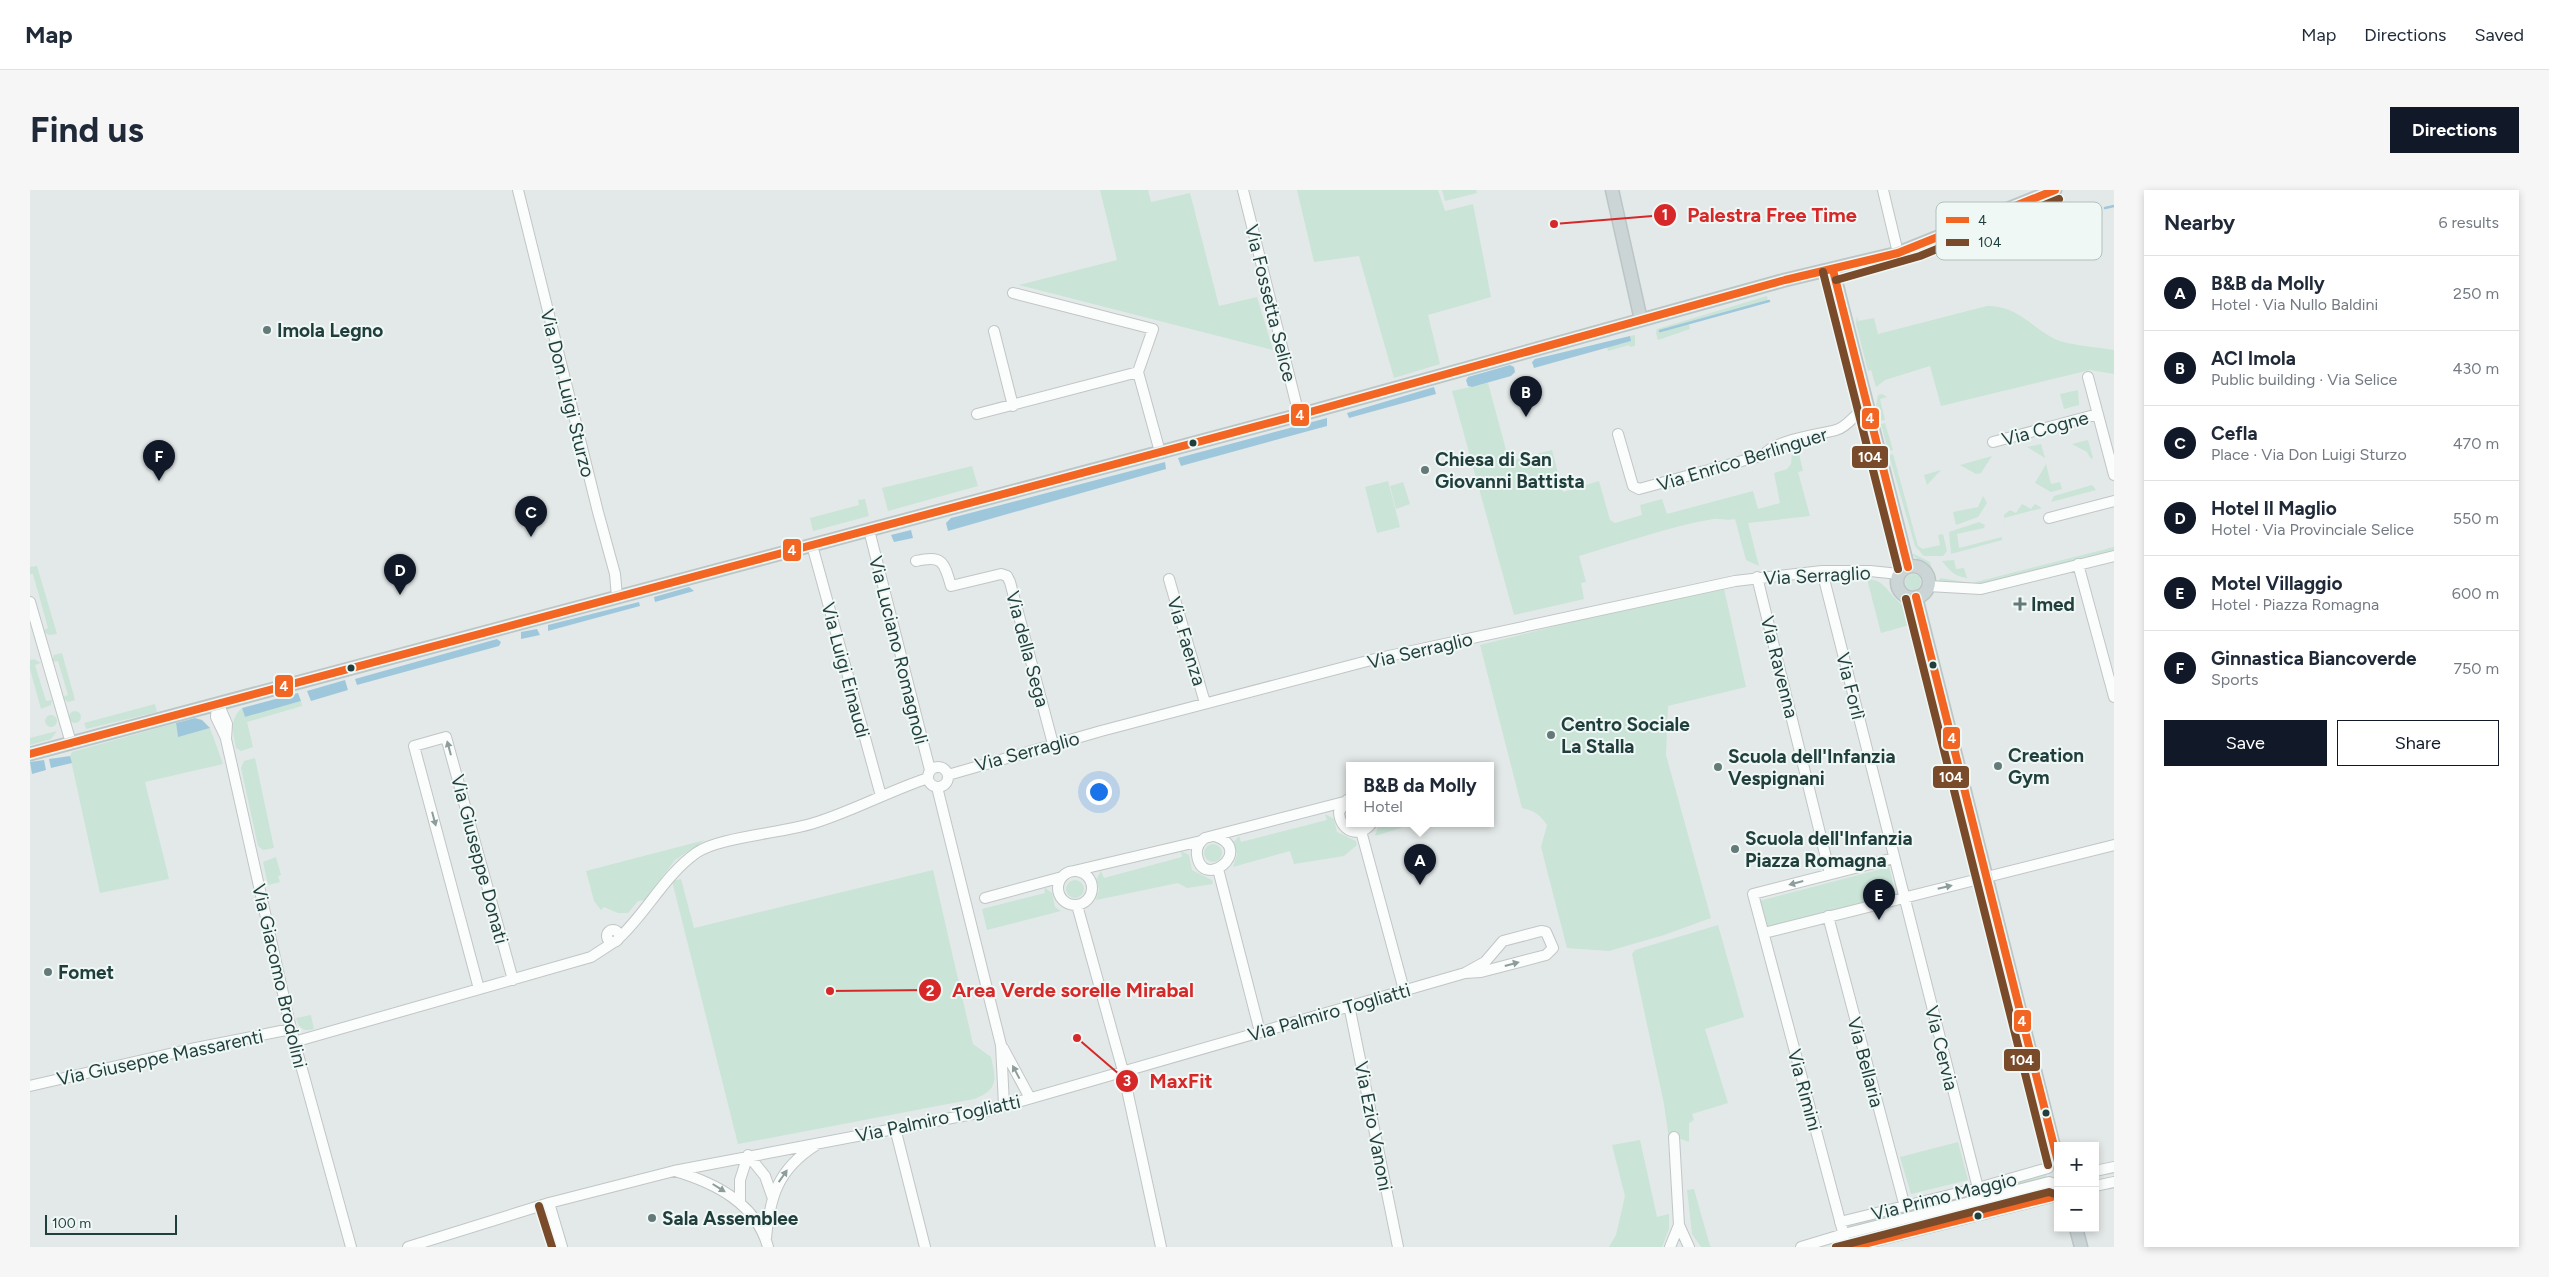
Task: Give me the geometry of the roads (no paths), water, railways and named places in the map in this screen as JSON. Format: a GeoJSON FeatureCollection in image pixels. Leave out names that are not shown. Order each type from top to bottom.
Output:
{"type":"FeatureCollection","features":[{"type":"Feature","properties":{"kind":"main road"},"geometry":{"type":"LineString","coordinates":[[1612,190],[1641,320]]}},
{"type":"Feature","properties":{"kind":"main road"},"geometry":{"type":"LineString","coordinates":[[2025,202],[2055,190]]}},
{"type":"Feature","properties":{"kind":"main road"},"geometry":{"type":"LineString","coordinates":[[30,754],[202,708],[221,708],[618,597],[1299,415],[1785,280],[1834,270],[1898,253],[1936,238]]}},
{"type":"Feature","properties":{"kind":"main road"},"geometry":{"type":"LineString","coordinates":[[1834,270],[1868,407],[1904,570],[1897,582],[1900,591],[1907,596],[1916,598],[1924,594],[1928,586],[1928,577],[1922,569],[1904,570]]}},
{"type":"Feature","properties":{"kind":"main road"},"geometry":{"type":"LineString","coordinates":[[1916,598],[1986,877],[2053,1166]]}},
{"type":"Feature","properties":{"kind":"main road"},"geometry":{"type":"LineString","coordinates":[[2077,1232],[2081,1247]]}},
{"type":"Feature","properties":{"kind":"street","name":"Via Don Luigi Sturzo"},"geometry":{"type":"LineString","coordinates":[[518,190],[615,574],[618,597]]}},
{"type":"Feature","properties":{"kind":"street","name":"Via Fossetta Selice"},"geometry":{"type":"LineString","coordinates":[[1243,190],[1299,415]]}},
{"type":"Feature","properties":{"kind":"street"},"geometry":{"type":"LineString","coordinates":[[1883,190],[1898,253]]}},
{"type":"Feature","properties":{"kind":"street"},"geometry":{"type":"LineString","coordinates":[[1013,293],[1153,329],[1138,372],[1160,452]]}},
{"type":"Feature","properties":{"kind":"street"},"geometry":{"type":"LineString","coordinates":[[994,331],[1013,406]]}},
{"type":"Feature","properties":{"kind":"street"},"geometry":{"type":"LineString","coordinates":[[977,414],[1138,372]]}},
{"type":"Feature","properties":{"kind":"street","name":"Via Cogne"},"geometry":{"type":"LineString","coordinates":[[2088,377],[2114,475]]}},
{"type":"Feature","properties":{"kind":"street","name":"Via Enrico Berlinguer"},"geometry":{"type":"LineString","coordinates":[[1618,434],[1632,486],[1639,488],[1764,455],[1773,445],[1840,429],[1858,412],[1868,407]]}},
{"type":"Feature","properties":{"kind":"street","name":"Via Cogne"},"geometry":{"type":"LineString","coordinates":[[1993,442],[2098,414]]}},
{"type":"Feature","properties":{"kind":"street"},"geometry":{"type":"LineString","coordinates":[[2049,518],[2114,501]]}},
{"type":"Feature","properties":{"kind":"street","name":"Via Luciano Romagnoli"},"geometry":{"type":"LineString","coordinates":[[869,530],[929,774]]}},
{"type":"Feature","properties":{"kind":"street","name":"Via Luigi Einaudi"},"geometry":{"type":"LineString","coordinates":[[812,545],[881,796]]}},
{"type":"Feature","properties":{"kind":"street"},"geometry":{"type":"LineString","coordinates":[[1928,586],[1981,589],[2114,556]]}},
{"type":"Feature","properties":{"kind":"street","name":"Via della Sega"},"geometry":{"type":"LineString","coordinates":[[916,561],[932,557],[938,559],[946,568],[951,586],[1001,574],[1006,576],[1010,582],[1053,744]]}},
{"type":"Feature","properties":{"kind":"street"},"geometry":{"type":"LineString","coordinates":[[2078,564],[2114,697]]}},
{"type":"Feature","properties":{"kind":"street","name":"Via Serraglio"},"geometry":{"type":"LineString","coordinates":[[929,774],[939,766],[945,769],[948,774],[1205,703],[1390,656],[1758,578],[1822,571],[1904,570]]}},
{"type":"Feature","properties":{"kind":"street","name":"Via Forlì"},"geometry":{"type":"LineString","coordinates":[[1822,571],[1904,897]]}},
{"type":"Feature","properties":{"kind":"street","name":"Via Ravenna"},"geometry":{"type":"LineString","coordinates":[[1758,578],[1830,874]]}},
{"type":"Feature","properties":{"kind":"street","name":"Via Faenza"},"geometry":{"type":"LineString","coordinates":[[1169,579],[1205,703]]}},
{"type":"Feature","properties":{"kind":"street"},"geometry":{"type":"LineString","coordinates":[[30,602],[71,743]]}},
{"type":"Feature","properties":{"kind":"street","name":"Via Giacomo Brodolini"},"geometry":{"type":"LineString","coordinates":[[221,708],[226,739],[294,1042],[352,1247]]}},
{"type":"Feature","properties":{"kind":"street","name":"Via Giuseppe Donati"},"geometry":{"type":"LineString","coordinates":[[479,989],[414,746],[446,737],[513,980]]}},
{"type":"Feature","properties":{"kind":"street"},"geometry":{"type":"LineString","coordinates":[[294,1042],[596,955],[614,937],[627,930],[674,871],[698,852],[725,842],[787,831],[817,823],[929,774],[930,784],[937,787],[946,784],[948,774]]}},
{"type":"Feature","properties":{"kind":"street"},"geometry":{"type":"LineString","coordinates":[[937,787],[1001,1045],[1004,1105]]}},
{"type":"Feature","properties":{"kind":"street"},"geometry":{"type":"LineString","coordinates":[[985,898],[1062,877],[1074,871],[1200,842],[1210,836],[1274,821],[1346,800]]}},
{"type":"Feature","properties":{"kind":"street"},"geometry":{"type":"LineString","coordinates":[[1346,802],[1339,812],[1341,823],[1350,831],[1361,832],[1367,827]]}},
{"type":"Feature","properties":{"kind":"street"},"geometry":{"type":"LineString","coordinates":[[1361,832],[1404,990]]}},
{"type":"Feature","properties":{"kind":"street"},"geometry":{"type":"LineString","coordinates":[[1200,842],[1196,851],[1199,862],[1207,868],[1218,869],[1227,862],[1230,852],[1226,841],[1216,836]]}},
{"type":"Feature","properties":{"kind":"street"},"geometry":{"type":"LineString","coordinates":[[1764,933],[2114,845]]}},
{"type":"Feature","properties":{"kind":"street"},"geometry":{"type":"LineString","coordinates":[[1830,874],[1894,858]]}},
{"type":"Feature","properties":{"kind":"street"},"geometry":{"type":"LineString","coordinates":[[1218,869],[1260,1032]]}},
{"type":"Feature","properties":{"kind":"street"},"geometry":{"type":"LineString","coordinates":[[1062,877],[1058,887],[1062,898],[1066,902],[1077,905],[1088,900],[1092,889],[1089,878],[1085,874],[1074,871]]}},
{"type":"Feature","properties":{"kind":"street","name":"Via Rimini"},"geometry":{"type":"LineString","coordinates":[[1830,874],[1753,894],[1847,1247]]}},
{"type":"Feature","properties":{"kind":"street","name":"Via Cervia"},"geometry":{"type":"LineString","coordinates":[[1904,897],[1981,1200]]}},
{"type":"Feature","properties":{"kind":"street"},"geometry":{"type":"LineString","coordinates":[[1077,905],[1122,1071],[1161,1247]]}},
{"type":"Feature","properties":{"kind":"street","name":"Via Bellaria"},"geometry":{"type":"LineString","coordinates":[[1828,916],[1904,1207]]}},
{"type":"Feature","properties":{"kind":"street","name":"Via Palmiro Togliatti"},"geometry":{"type":"LineString","coordinates":[[408,1247],[548,1204],[674,1171],[748,1155],[983,1112],[1350,1005],[1465,973],[1482,972],[1546,955],[1553,948],[1550,937],[1546,932],[1541,931],[1503,941],[1485,962],[1465,973]]}},
{"type":"Feature","properties":{"kind":"street","name":"Via Ezio Vanoni"},"geometry":{"type":"LineString","coordinates":[[1350,1005],[1398,1247]]}},
{"type":"Feature","properties":{"kind":"street","name":"Via Giuseppe Massarenti"},"geometry":{"type":"LineString","coordinates":[[30,1086],[191,1048],[291,1029]]}},
{"type":"Feature","properties":{"kind":"street"},"geometry":{"type":"LineString","coordinates":[[1001,1045],[1030,1098]]}},
{"type":"Feature","properties":{"kind":"street"},"geometry":{"type":"LineString","coordinates":[[895,1128],[925,1247]]}},
{"type":"Feature","properties":{"kind":"street"},"geometry":{"type":"LineString","coordinates":[[1674,1137],[1679,1225],[1689,1247]]}},
{"type":"Feature","properties":{"kind":"street"},"geometry":{"type":"LineString","coordinates":[[767,1243],[772,1196],[781,1178],[795,1160],[822,1142]]}},
{"type":"Feature","properties":{"kind":"street"},"geometry":{"type":"LineString","coordinates":[[748,1155],[765,1176],[772,1196]]}},
{"type":"Feature","properties":{"kind":"street"},"geometry":{"type":"LineString","coordinates":[[740,1202],[740,1180],[748,1155]]}},
{"type":"Feature","properties":{"kind":"street","name":"Via Primo Maggio"},"geometry":{"type":"LineString","coordinates":[[1840,1222],[1978,1188],[2053,1166]]}},
{"type":"Feature","properties":{"kind":"street"},"geometry":{"type":"LineString","coordinates":[[2099,1170],[2114,1167]]}},
{"type":"Feature","properties":{"kind":"street"},"geometry":{"type":"LineString","coordinates":[[674,1171],[714,1184],[740,1202],[767,1243]]}},
{"type":"Feature","properties":{"kind":"street","name":"Via Primo Maggio"},"geometry":{"type":"LineString","coordinates":[[1801,1247],[1844,1234],[2049,1182],[2054,1184]]}},
{"type":"Feature","properties":{"kind":"street"},"geometry":{"type":"LineString","coordinates":[[2099,1185],[2114,1182]]}},
{"type":"Feature","properties":{"kind":"street","name":"Via Primo Maggio"},"geometry":{"type":"LineString","coordinates":[[1852,1247],[2054,1196]]}},
{"type":"Feature","properties":{"kind":"street"},"geometry":{"type":"LineString","coordinates":[[548,1204],[562,1247]]}},
{"type":"Feature","properties":{"kind":"street"},"geometry":{"type":"LineString","coordinates":[[1670,1247],[1679,1225]]}},
{"type":"Feature","properties":{"kind":"water"},"geometry":{"type":"Polygon","coordinates":[[[1630,336],[1631,341],[1534,368],[1532,362],[1535,359],[1630,336]]]}},
{"type":"Feature","properties":{"kind":"water"},"geometry":{"type":"Polygon","coordinates":[[[1510,365],[1514,367],[1515,372],[1511,376],[1472,387],[1468,386],[1466,380],[1468,377],[1510,365]]]}},
{"type":"Feature","properties":{"kind":"water"},"geometry":{"type":"Polygon","coordinates":[[[1434,387],[1436,394],[1349,418],[1347,413],[1434,387]]]}},
{"type":"Feature","properties":{"kind":"water"},"geometry":{"type":"Polygon","coordinates":[[[1327,418],[1327,426],[1181,466],[1178,458],[1327,418]]]}},
{"type":"Feature","properties":{"kind":"water"},"geometry":{"type":"Polygon","coordinates":[[[1165,462],[1166,469],[948,531],[946,523],[951,518],[1165,462]]]}},
{"type":"Feature","properties":{"kind":"water"},"geometry":{"type":"Polygon","coordinates":[[[911,530],[913,538],[894,542],[891,535],[911,530]]]}},
{"type":"Feature","properties":{"kind":"water"},"geometry":{"type":"Polygon","coordinates":[[[689,587],[694,591],[655,602],[654,597],[689,587]]]}},
{"type":"Feature","properties":{"kind":"water"},"geometry":{"type":"Polygon","coordinates":[[[639,602],[640,606],[548,631],[548,625],[639,602]]]}},
{"type":"Feature","properties":{"kind":"water"},"geometry":{"type":"Polygon","coordinates":[[[537,629],[540,635],[521,639],[521,632],[537,629]]]}},
{"type":"Feature","properties":{"kind":"water"},"geometry":{"type":"Polygon","coordinates":[[[497,639],[501,642],[499,646],[357,685],[355,679],[497,639]]]}},
{"type":"Feature","properties":{"kind":"water"},"geometry":{"type":"Polygon","coordinates":[[[345,680],[348,690],[311,701],[307,691],[345,680]]]}},
{"type":"Feature","properties":{"kind":"water"},"geometry":{"type":"Polygon","coordinates":[[[298,693],[301,701],[245,717],[242,708],[298,693]]]}},
{"type":"Feature","properties":{"kind":"water"},"geometry":{"type":"Polygon","coordinates":[[[195,718],[202,720],[210,728],[178,737],[176,723],[195,718]]]}},
{"type":"Feature","properties":{"kind":"water"},"geometry":{"type":"Polygon","coordinates":[[[70,756],[72,763],[51,768],[49,759],[70,756]]]}},
{"type":"Feature","properties":{"kind":"water"},"geometry":{"type":"Polygon","coordinates":[[[44,760],[46,770],[32,774],[30,762],[44,760]]]}},
{"type":"Feature","properties":{"kind":"waterway"},"geometry":{"type":"LineString","coordinates":[[2105,208],[2114,206]]}},
{"type":"Feature","properties":{"kind":"waterway"},"geometry":{"type":"LineString","coordinates":[[1660,331],[1769,301]]}},
{"type":"Feature","properties":{"kind":"place","name":"Palestra Free Time"},"geometry":{"type":"Point","coordinates":[1554,224]}},
{"type":"Feature","properties":{"kind":"place","name":"Imola Legno"},"geometry":{"type":"Point","coordinates":[267,330]}},
{"type":"Feature","properties":{"kind":"place","name":"ACI Imola"},"geometry":{"type":"Point","coordinates":[1526,417]}},
{"type":"Feature","properties":{"kind":"place","name":"Chiesa di San Giovanni Battista"},"geometry":{"type":"Point","coordinates":[1425,470]}},
{"type":"Feature","properties":{"kind":"place","name":"Ginnastica Biancoverde"},"geometry":{"type":"Point","coordinates":[159,481]}},
{"type":"Feature","properties":{"kind":"place","name":"Cefla"},"geometry":{"type":"Point","coordinates":[531,537]}},
{"type":"Feature","properties":{"kind":"place","name":"Hotel Il Maglio"},"geometry":{"type":"Point","coordinates":[400,595]}},
{"type":"Feature","properties":{"kind":"place","name":"Imed"},"geometry":{"type":"Point","coordinates":[2020,604]}},
{"type":"Feature","properties":{"kind":"place","name":"Centro Sociale La Stalla"},"geometry":{"type":"Point","coordinates":[1551,735]}},
{"type":"Feature","properties":{"kind":"place","name":"Creation Gym"},"geometry":{"type":"Point","coordinates":[1998,766]}},
{"type":"Feature","properties":{"kind":"place","name":"Scuola dell'Infanzia Vespignani"},"geometry":{"type":"Point","coordinates":[1718,767]}},
{"type":"Feature","properties":{"kind":"place","name":"Scuola dell'Infanzia Piazza Romagna"},"geometry":{"type":"Point","coordinates":[1735,849]}},
{"type":"Feature","properties":{"kind":"place","name":"B&B da Molly"},"geometry":{"type":"Point","coordinates":[1420,885]}},
{"type":"Feature","properties":{"kind":"place","name":"Motel Villaggio"},"geometry":{"type":"Point","coordinates":[1879,920]}},
{"type":"Feature","properties":{"kind":"place","name":"Fomet"},"geometry":{"type":"Point","coordinates":[48,972]}},
{"type":"Feature","properties":{"kind":"place","name":"Area Verde sorelle Mirabal"},"geometry":{"type":"Point","coordinates":[830,991]}},
{"type":"Feature","properties":{"kind":"place","name":"MaxFit"},"geometry":{"type":"Point","coordinates":[1077,1038]}},
{"type":"Feature","properties":{"kind":"place","name":"Sala Assemblee"},"geometry":{"type":"Point","coordinates":[652,1218]}}]}
